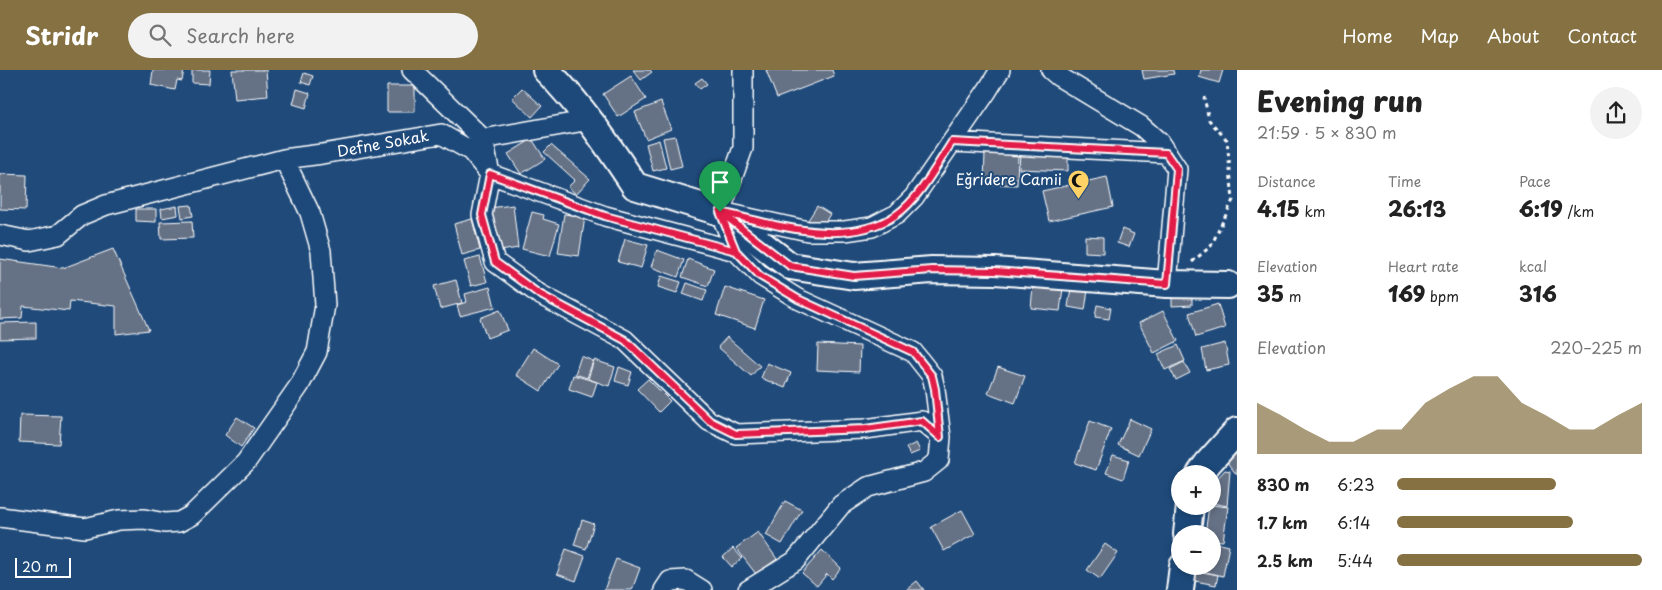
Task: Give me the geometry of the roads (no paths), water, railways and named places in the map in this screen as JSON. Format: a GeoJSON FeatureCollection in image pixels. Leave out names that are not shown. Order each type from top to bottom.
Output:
{"type":"FeatureCollection","features":[{"type":"Feature","properties":{"kind":"street"},"geometry":{"type":"LineString","coordinates":[[412,70],[483,140],[490,174],[482,215],[495,262],[539,294],[625,340],[710,421],[736,434],[865,429],[922,421],[940,437]]}},
{"type":"Feature","properties":{"kind":"street"},"geometry":{"type":"LineString","coordinates":[[546,70],[566,90],[602,134],[635,186],[720,212],[808,231],[845,231],[872,227],[897,214],[914,197],[1000,70]]}},
{"type":"Feature","properties":{"kind":"street"},"geometry":{"type":"LineString","coordinates":[[743,70],[743,148],[720,212],[736,251],[760,276],[798,299],[913,352],[932,376],[940,437],[939,460],[924,472],[868,487],[841,505],[795,561],[748,590]]}},
{"type":"Feature","properties":{"kind":"street"},"geometry":{"type":"LineString","coordinates":[[1051,70],[1141,126],[1159,142],[1177,169],[1167,284]]}},
{"type":"Feature","properties":{"kind":"street"},"geometry":{"type":"LineString","coordinates":[[483,140],[590,120]]}},
{"type":"Feature","properties":{"kind":"street","name":"Defne Sokak"},"geometry":{"type":"LineString","coordinates":[[0,235],[29,240],[58,235],[82,215],[106,205],[284,159],[441,134],[471,151],[490,174]]}},
{"type":"Feature","properties":{"kind":"street"},"geometry":{"type":"LineString","coordinates":[[952,142],[1166,153]]}},
{"type":"Feature","properties":{"kind":"street"},"geometry":{"type":"LineString","coordinates":[[0,517],[85,528],[118,520],[179,522],[192,516],[246,462],[286,405],[317,352],[325,305],[321,251],[310,213],[284,159]]}},
{"type":"Feature","properties":{"kind":"street"},"geometry":{"type":"LineString","coordinates":[[490,174],[605,216],[736,251]]}},
{"type":"Feature","properties":{"kind":"street"},"geometry":{"type":"LineString","coordinates":[[720,212],[790,266],[854,276],[932,270],[995,271],[1167,284],[1235,284]]}},
{"type":"Feature","properties":{"kind":"street"},"geometry":{"type":"LineString","coordinates":[[1207,465],[1237,431]]}},
{"type":"Feature","properties":{"kind":"street"},"geometry":{"type":"LineString","coordinates":[[1180,590],[1182,575]]}},
{"type":"Feature","properties":{"kind":"street"},"geometry":{"type":"LineString","coordinates":[[664,590],[670,581],[686,580],[702,590]]}},
{"type":"Feature","properties":{"kind":"place","name":"Eğridere Camii"},"geometry":{"type":"Point","coordinates":[1078,199]}}]}
